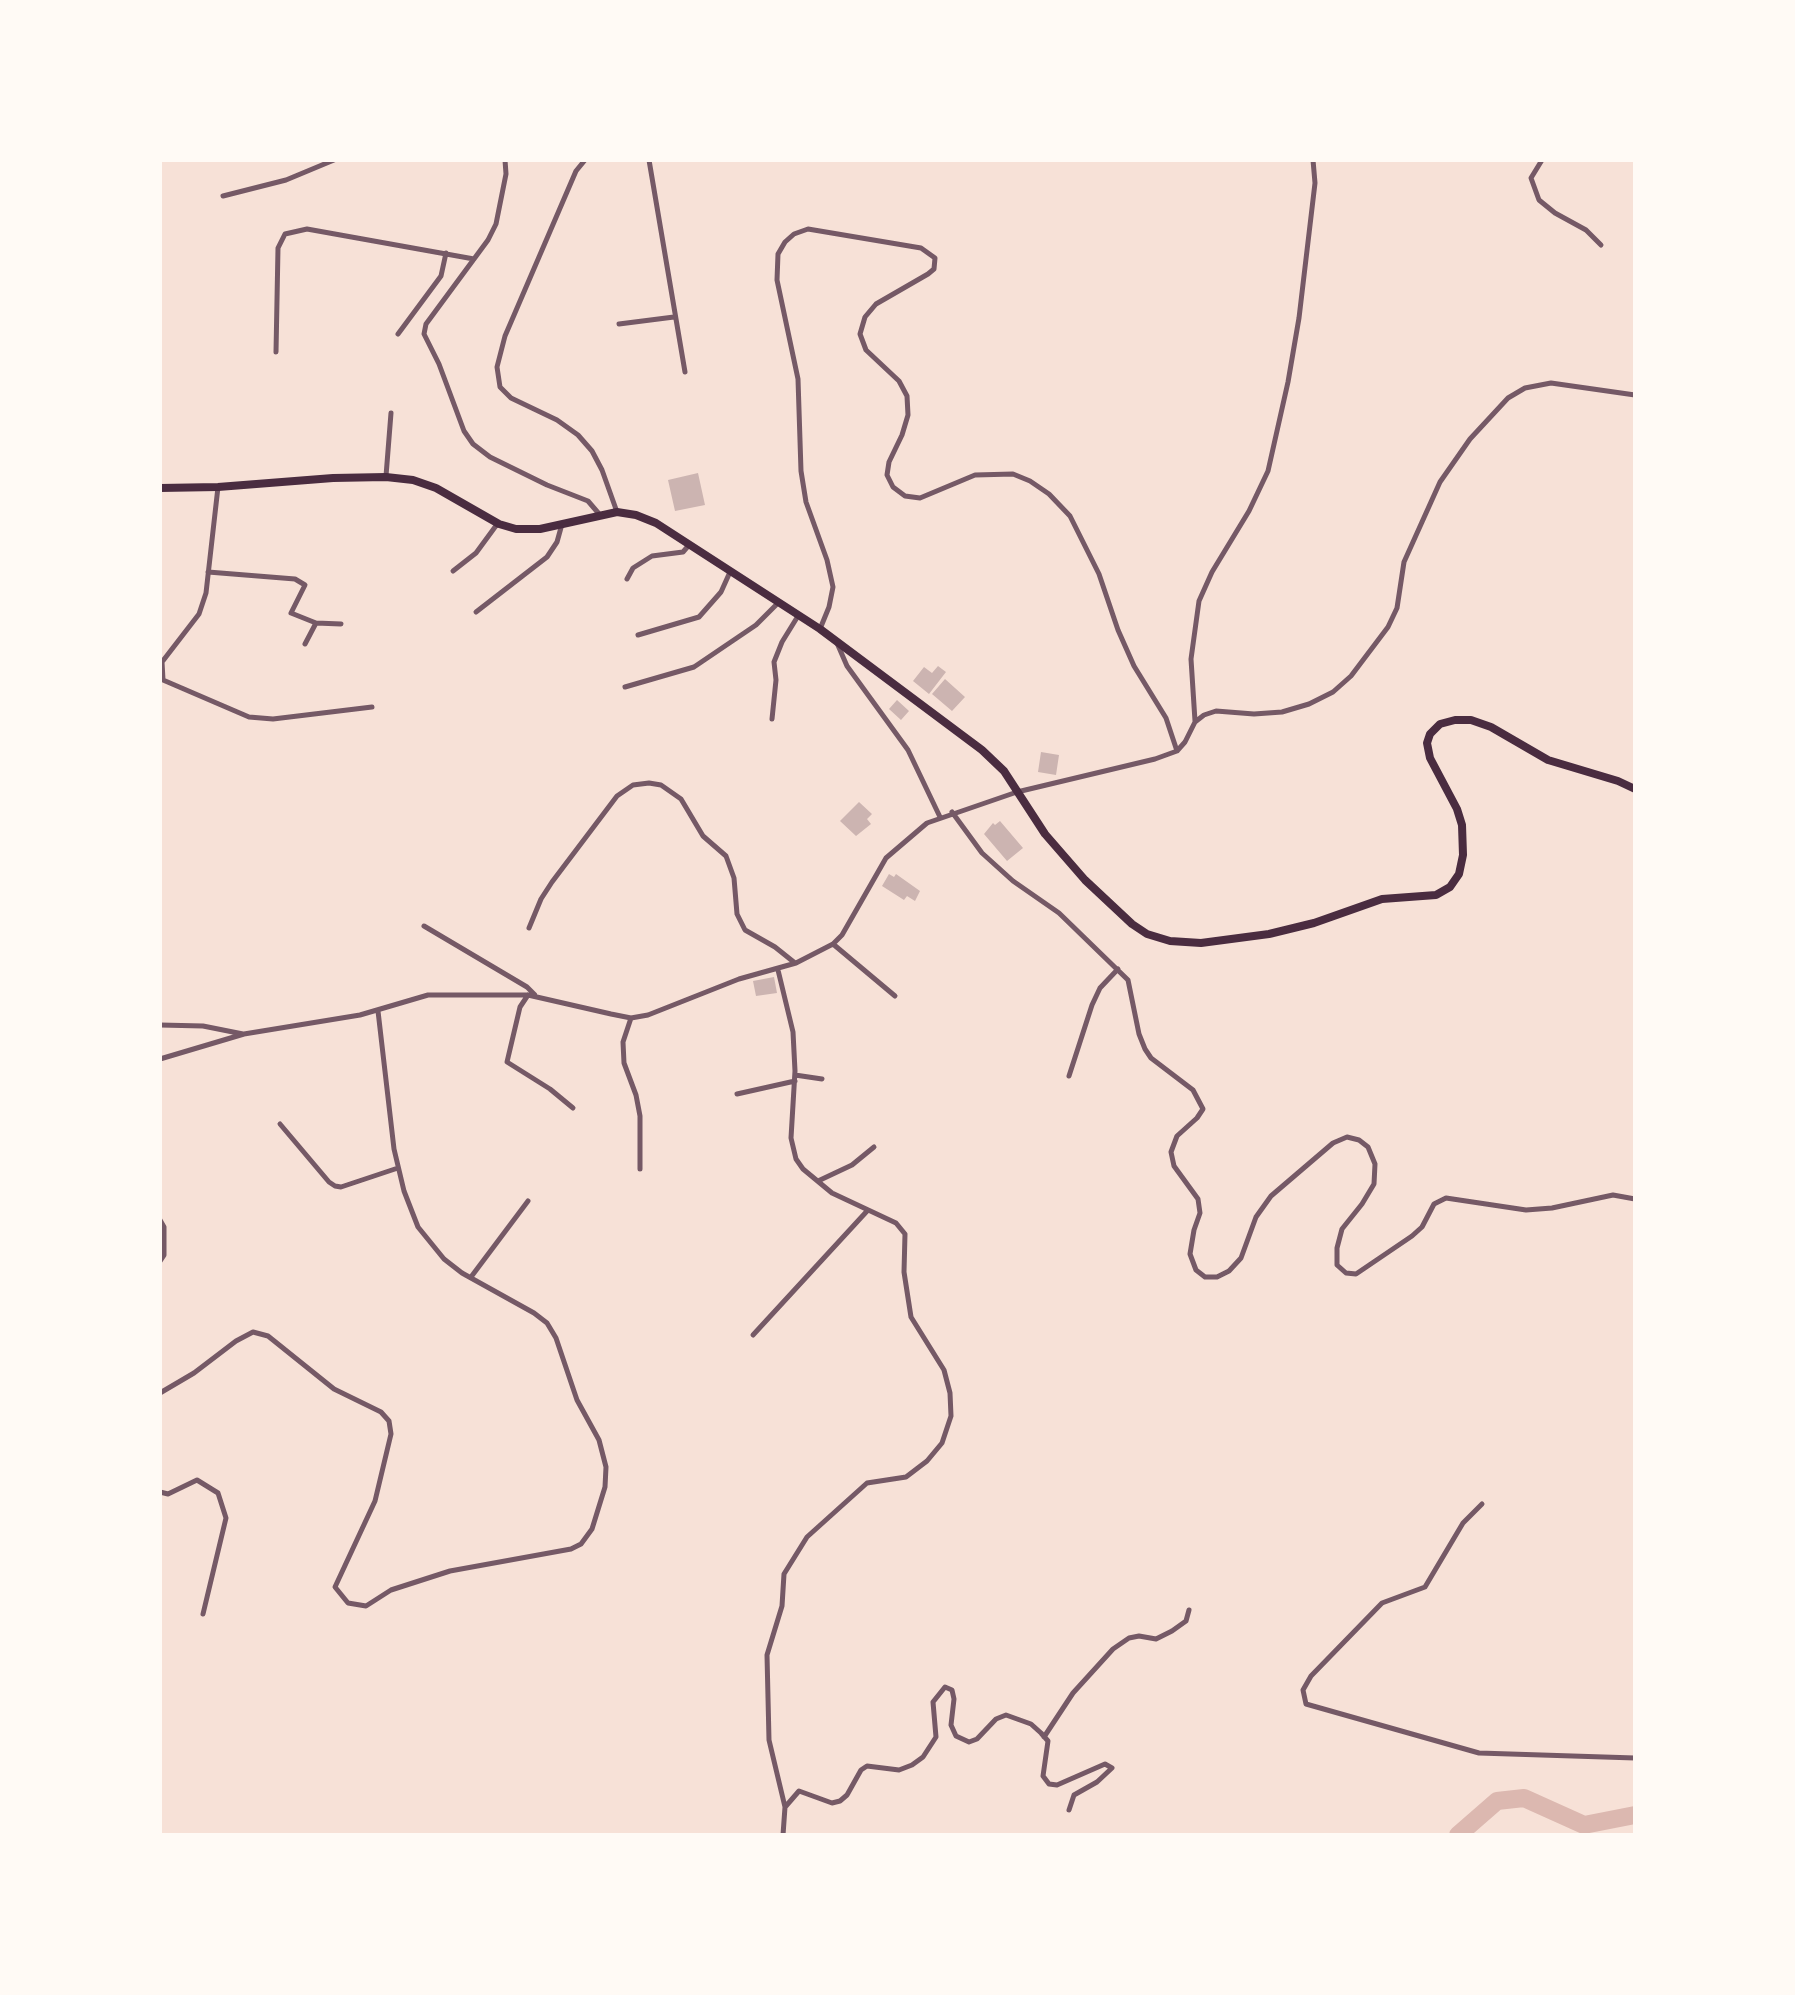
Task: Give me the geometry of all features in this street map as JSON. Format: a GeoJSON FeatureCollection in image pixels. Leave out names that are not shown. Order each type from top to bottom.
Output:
{"type":"FeatureCollection","features":[{"type":"Feature","properties":{"kind":"main road"},"geometry":{"type":"LineString","coordinates":[[160,488],[386,477],[413,480],[436,488],[498,523],[516,529],[540,529],[617,512],[656,523],[820,629],[982,750],[1004,771],[1060,853],[1132,924],[1147,934],[1170,941],[1201,943],[1269,934],[1314,923],[1382,899],[1436,895],[1450,887],[1459,874],[1463,855],[1462,825],[1430,758],[1427,743],[1430,734],[1440,724],[1471,720],[1491,727],[1548,760],[1635,789]]}},
{"type":"Feature","properties":{"kind":"street"},"geometry":{"type":"LineString","coordinates":[[223,196],[286,180],[334,160]]}},
{"type":"Feature","properties":{"kind":"street"},"geometry":{"type":"LineString","coordinates":[[505,160],[506,174],[496,224],[426,324],[424,334],[439,364],[464,431],[473,444],[490,457],[588,501],[600,515]]}},
{"type":"Feature","properties":{"kind":"street"},"geometry":{"type":"LineString","coordinates":[[585,160],[576,171],[511,322],[497,367],[500,387],[511,398],[557,420],[578,435],[592,451],[617,512]]}},
{"type":"Feature","properties":{"kind":"street"},"geometry":{"type":"LineString","coordinates":[[649,160],[685,372]]}},
{"type":"Feature","properties":{"kind":"street"},"geometry":{"type":"LineString","coordinates":[[1195,722],[1191,659],[1199,601],[1268,471],[1288,382],[1315,183],[1313,160]]}},
{"type":"Feature","properties":{"kind":"street"},"geometry":{"type":"LineString","coordinates":[[1542,160],[1531,178],[1539,200],[1586,230],[1601,245]]}},
{"type":"Feature","properties":{"kind":"street"},"geometry":{"type":"LineString","coordinates":[[276,352],[278,248],[285,234],[307,229],[474,259]]}},
{"type":"Feature","properties":{"kind":"street"},"geometry":{"type":"LineString","coordinates":[[820,629],[833,587],[827,560],[806,502],[801,471],[798,379],[777,280],[778,254],[785,242],[794,234],[808,229],[921,248],[935,258],[934,269],[928,274],[876,304],[865,317],[860,334],[866,350],[899,381],[907,396],[908,415],[889,462],[887,475],[893,487],[905,496],[920,498],[975,475],[1013,474],[1049,494],[1076,527],[1099,574],[1134,666],[1166,718],[1177,751]]}},
{"type":"Feature","properties":{"kind":"street"},"geometry":{"type":"LineString","coordinates":[[398,334],[441,276],[446,253]]}},
{"type":"Feature","properties":{"kind":"street"},"geometry":{"type":"LineString","coordinates":[[619,324],[674,317]]}},
{"type":"Feature","properties":{"kind":"street"},"geometry":{"type":"LineString","coordinates":[[160,1059],[244,1034],[378,1011],[428,995],[528,995],[631,1018],[648,1015],[739,979],[796,963],[833,944],[842,935],[886,858],[927,823],[1017,792],[1177,751],[1195,722],[1216,711],[1254,714],[1282,712],[1309,704],[1333,692],[1351,676],[1388,627],[1397,608],[1404,562],[1440,482],[1470,439],[1508,398],[1525,388],[1551,383],[1635,395]]}},
{"type":"Feature","properties":{"kind":"street"},"geometry":{"type":"LineString","coordinates":[[386,477],[391,413]]}},
{"type":"Feature","properties":{"kind":"street"},"geometry":{"type":"LineString","coordinates":[[218,487],[208,572],[199,614],[162,662],[163,680],[249,717],[273,719],[372,707]]}},
{"type":"Feature","properties":{"kind":"street"},"geometry":{"type":"LineString","coordinates":[[453,571],[476,553],[498,523]]}},
{"type":"Feature","properties":{"kind":"street"},"geometry":{"type":"LineString","coordinates":[[476,612],[547,557],[557,542],[563,523]]}},
{"type":"Feature","properties":{"kind":"street"},"geometry":{"type":"LineString","coordinates":[[627,579],[633,568],[652,556],[683,552],[689,544]]}},
{"type":"Feature","properties":{"kind":"street"},"geometry":{"type":"LineString","coordinates":[[638,635],[699,617],[721,592],[731,571]]}},
{"type":"Feature","properties":{"kind":"street"},"geometry":{"type":"LineString","coordinates":[[208,572],[295,579],[305,585],[291,613],[316,623],[341,624]]}},
{"type":"Feature","properties":{"kind":"street"},"geometry":{"type":"LineString","coordinates":[[625,687],[694,667],[756,625],[779,602]]}},
{"type":"Feature","properties":{"kind":"street"},"geometry":{"type":"LineString","coordinates":[[772,719],[776,680],[774,662],[799,615]]}},
{"type":"Feature","properties":{"kind":"street"},"geometry":{"type":"LineString","coordinates":[[305,644],[316,623]]}},
{"type":"Feature","properties":{"kind":"street"},"geometry":{"type":"LineString","coordinates":[[837,641],[847,666],[908,750],[940,817]]}},
{"type":"Feature","properties":{"kind":"street"},"geometry":{"type":"LineString","coordinates":[[529,928],[552,882],[617,796],[633,785],[649,783],[661,785],[681,799],[703,836],[726,856],[734,878],[737,914],[745,930],[796,963]]}},
{"type":"Feature","properties":{"kind":"street"},"geometry":{"type":"LineString","coordinates":[[952,812],[982,853],[1013,881],[1059,913],[1128,980],[1145,1049],[1151,1058],[1193,1090],[1203,1109],[1177,1136],[1171,1152],[1174,1166],[1198,1199],[1200,1213],[1190,1254],[1196,1270],[1205,1277],[1217,1277],[1229,1271],[1241,1258],[1256,1217],[1271,1196],[1333,1143],[1347,1137],[1359,1140],[1368,1147],[1375,1164],[1374,1184],[1342,1229],[1337,1265],[1346,1273],[1356,1274],[1412,1236],[1422,1227],[1434,1204],[1446,1198],[1526,1210],[1552,1208],[1613,1195],[1635,1199]]}},
{"type":"Feature","properties":{"kind":"street"},"geometry":{"type":"LineString","coordinates":[[424,926],[527,987],[536,997]]}},
{"type":"Feature","properties":{"kind":"street"},"geometry":{"type":"LineString","coordinates":[[833,944],[895,996]]}},
{"type":"Feature","properties":{"kind":"street"},"geometry":{"type":"LineString","coordinates":[[1069,1076],[1092,1005],[1100,988],[1118,969]]}},
{"type":"Feature","properties":{"kind":"street"},"geometry":{"type":"LineString","coordinates":[[778,970],[793,1032],[795,1078],[791,1138],[796,1159],[803,1169],[832,1193],[896,1223],[905,1234],[904,1272],[911,1317],[944,1370],[950,1393],[951,1416],[942,1443],[927,1461],[906,1477],[867,1483],[807,1537],[784,1574],[782,1606],[767,1655],[769,1740],[785,1807],[783,1835]]}},
{"type":"Feature","properties":{"kind":"street"},"geometry":{"type":"LineString","coordinates":[[528,995],[520,1007],[507,1062],[550,1089],[573,1108]]}},
{"type":"Feature","properties":{"kind":"street"},"geometry":{"type":"LineString","coordinates":[[160,1393],[253,1332],[268,1336],[334,1389],[381,1412],[389,1421],[391,1434],[375,1501],[335,1587],[348,1603],[366,1606],[391,1590],[450,1571],[571,1549],[581,1544],[592,1529],[605,1487],[606,1467],[599,1440],[577,1400],[556,1338],[547,1323],[444,1259],[418,1227],[398,1168],[389,1117],[378,1011]]}},
{"type":"Feature","properties":{"kind":"street"},"geometry":{"type":"LineString","coordinates":[[631,1018],[623,1042],[624,1063],[640,1116],[640,1169]]}},
{"type":"Feature","properties":{"kind":"street"},"geometry":{"type":"LineString","coordinates":[[160,1025],[203,1026],[244,1034]]}},
{"type":"Feature","properties":{"kind":"street"},"geometry":{"type":"LineString","coordinates":[[737,1094],[795,1078],[822,1079]]}},
{"type":"Feature","properties":{"kind":"street"},"geometry":{"type":"LineString","coordinates":[[280,1124],[335,1186],[341,1187],[398,1168]]}},
{"type":"Feature","properties":{"kind":"street"},"geometry":{"type":"LineString","coordinates":[[818,1181],[852,1165],[874,1147]]}},
{"type":"Feature","properties":{"kind":"street"},"geometry":{"type":"LineString","coordinates":[[471,1277],[528,1201]]}},
{"type":"Feature","properties":{"kind":"street"},"geometry":{"type":"LineString","coordinates":[[753,1335],[868,1210]]}},
{"type":"Feature","properties":{"kind":"street"},"geometry":{"type":"LineString","coordinates":[[160,1220],[164,1227],[164,1255],[160,1261]]}},
{"type":"Feature","properties":{"kind":"street"},"geometry":{"type":"LineString","coordinates":[[160,1492],[168,1494],[197,1480],[218,1493],[226,1518],[203,1614]]}},
{"type":"Feature","properties":{"kind":"street"},"geometry":{"type":"LineString","coordinates":[[1482,1504],[1463,1523],[1425,1587],[1382,1603],[1311,1676],[1303,1690],[1306,1704],[1479,1753],[1635,1758]]}},
{"type":"Feature","properties":{"kind":"street"},"geometry":{"type":"LineString","coordinates":[[1044,1737],[1073,1693],[1113,1649],[1129,1638],[1156,1639],[1172,1631],[1186,1621],[1189,1610]]}},
{"type":"Feature","properties":{"kind":"street"},"geometry":{"type":"LineString","coordinates":[[785,1807],[799,1791],[832,1803],[840,1801],[867,1766],[899,1770],[923,1757],[936,1737],[933,1702],[945,1687],[952,1690],[954,1699],[951,1725],[956,1736],[969,1742],[977,1739],[996,1719],[1006,1715],[1031,1724],[1048,1741],[1043,1776],[1049,1784],[1057,1785],[1105,1764],[1112,1768],[1097,1782],[1074,1795],[1069,1810]]}},
{"type":"Feature","properties":{"kind":"building"},"geometry":{"type":"Polygon","coordinates":[[[698,473],[705,505],[675,511],[668,480],[698,473]]]}},
{"type":"Feature","properties":{"kind":"building"},"geometry":{"type":"Polygon","coordinates":[[[938,666],[946,672],[929,694],[913,681],[924,667],[932,673],[938,666]]]}},
{"type":"Feature","properties":{"kind":"building"},"geometry":{"type":"Polygon","coordinates":[[[945,679],[965,697],[952,711],[932,694],[945,679]]]}},
{"type":"Feature","properties":{"kind":"building"},"geometry":{"type":"Polygon","coordinates":[[[897,700],[909,711],[901,720],[889,709],[897,700]]]}},
{"type":"Feature","properties":{"kind":"building"},"geometry":{"type":"Polygon","coordinates":[[[1041,752],[1059,755],[1056,775],[1038,772],[1041,752]]]}},
{"type":"Feature","properties":{"kind":"building"},"geometry":{"type":"Polygon","coordinates":[[[859,802],[872,814],[867,819],[871,824],[856,836],[840,821],[859,802]]]}},
{"type":"Feature","properties":{"kind":"building"},"geometry":{"type":"Polygon","coordinates":[[[1000,821],[1023,848],[1007,861],[984,834],[993,823],[995,825],[1000,821]]]}},
{"type":"Feature","properties":{"kind":"building"},"geometry":{"type":"Polygon","coordinates":[[[889,874],[894,877],[896,874],[920,891],[915,901],[907,896],[904,900],[882,886],[889,874]]]}},
{"type":"Feature","properties":{"kind":"building"},"geometry":{"type":"Polygon","coordinates":[[[774,977],[777,993],[756,996],[753,981],[774,977]]]}},
{"type":"Feature","properties":{"kind":"waterway"},"geometry":{"type":"LineString","coordinates":[[1458,1835],[1497,1801],[1524,1798],[1584,1825],[1635,1815]]}}]}
